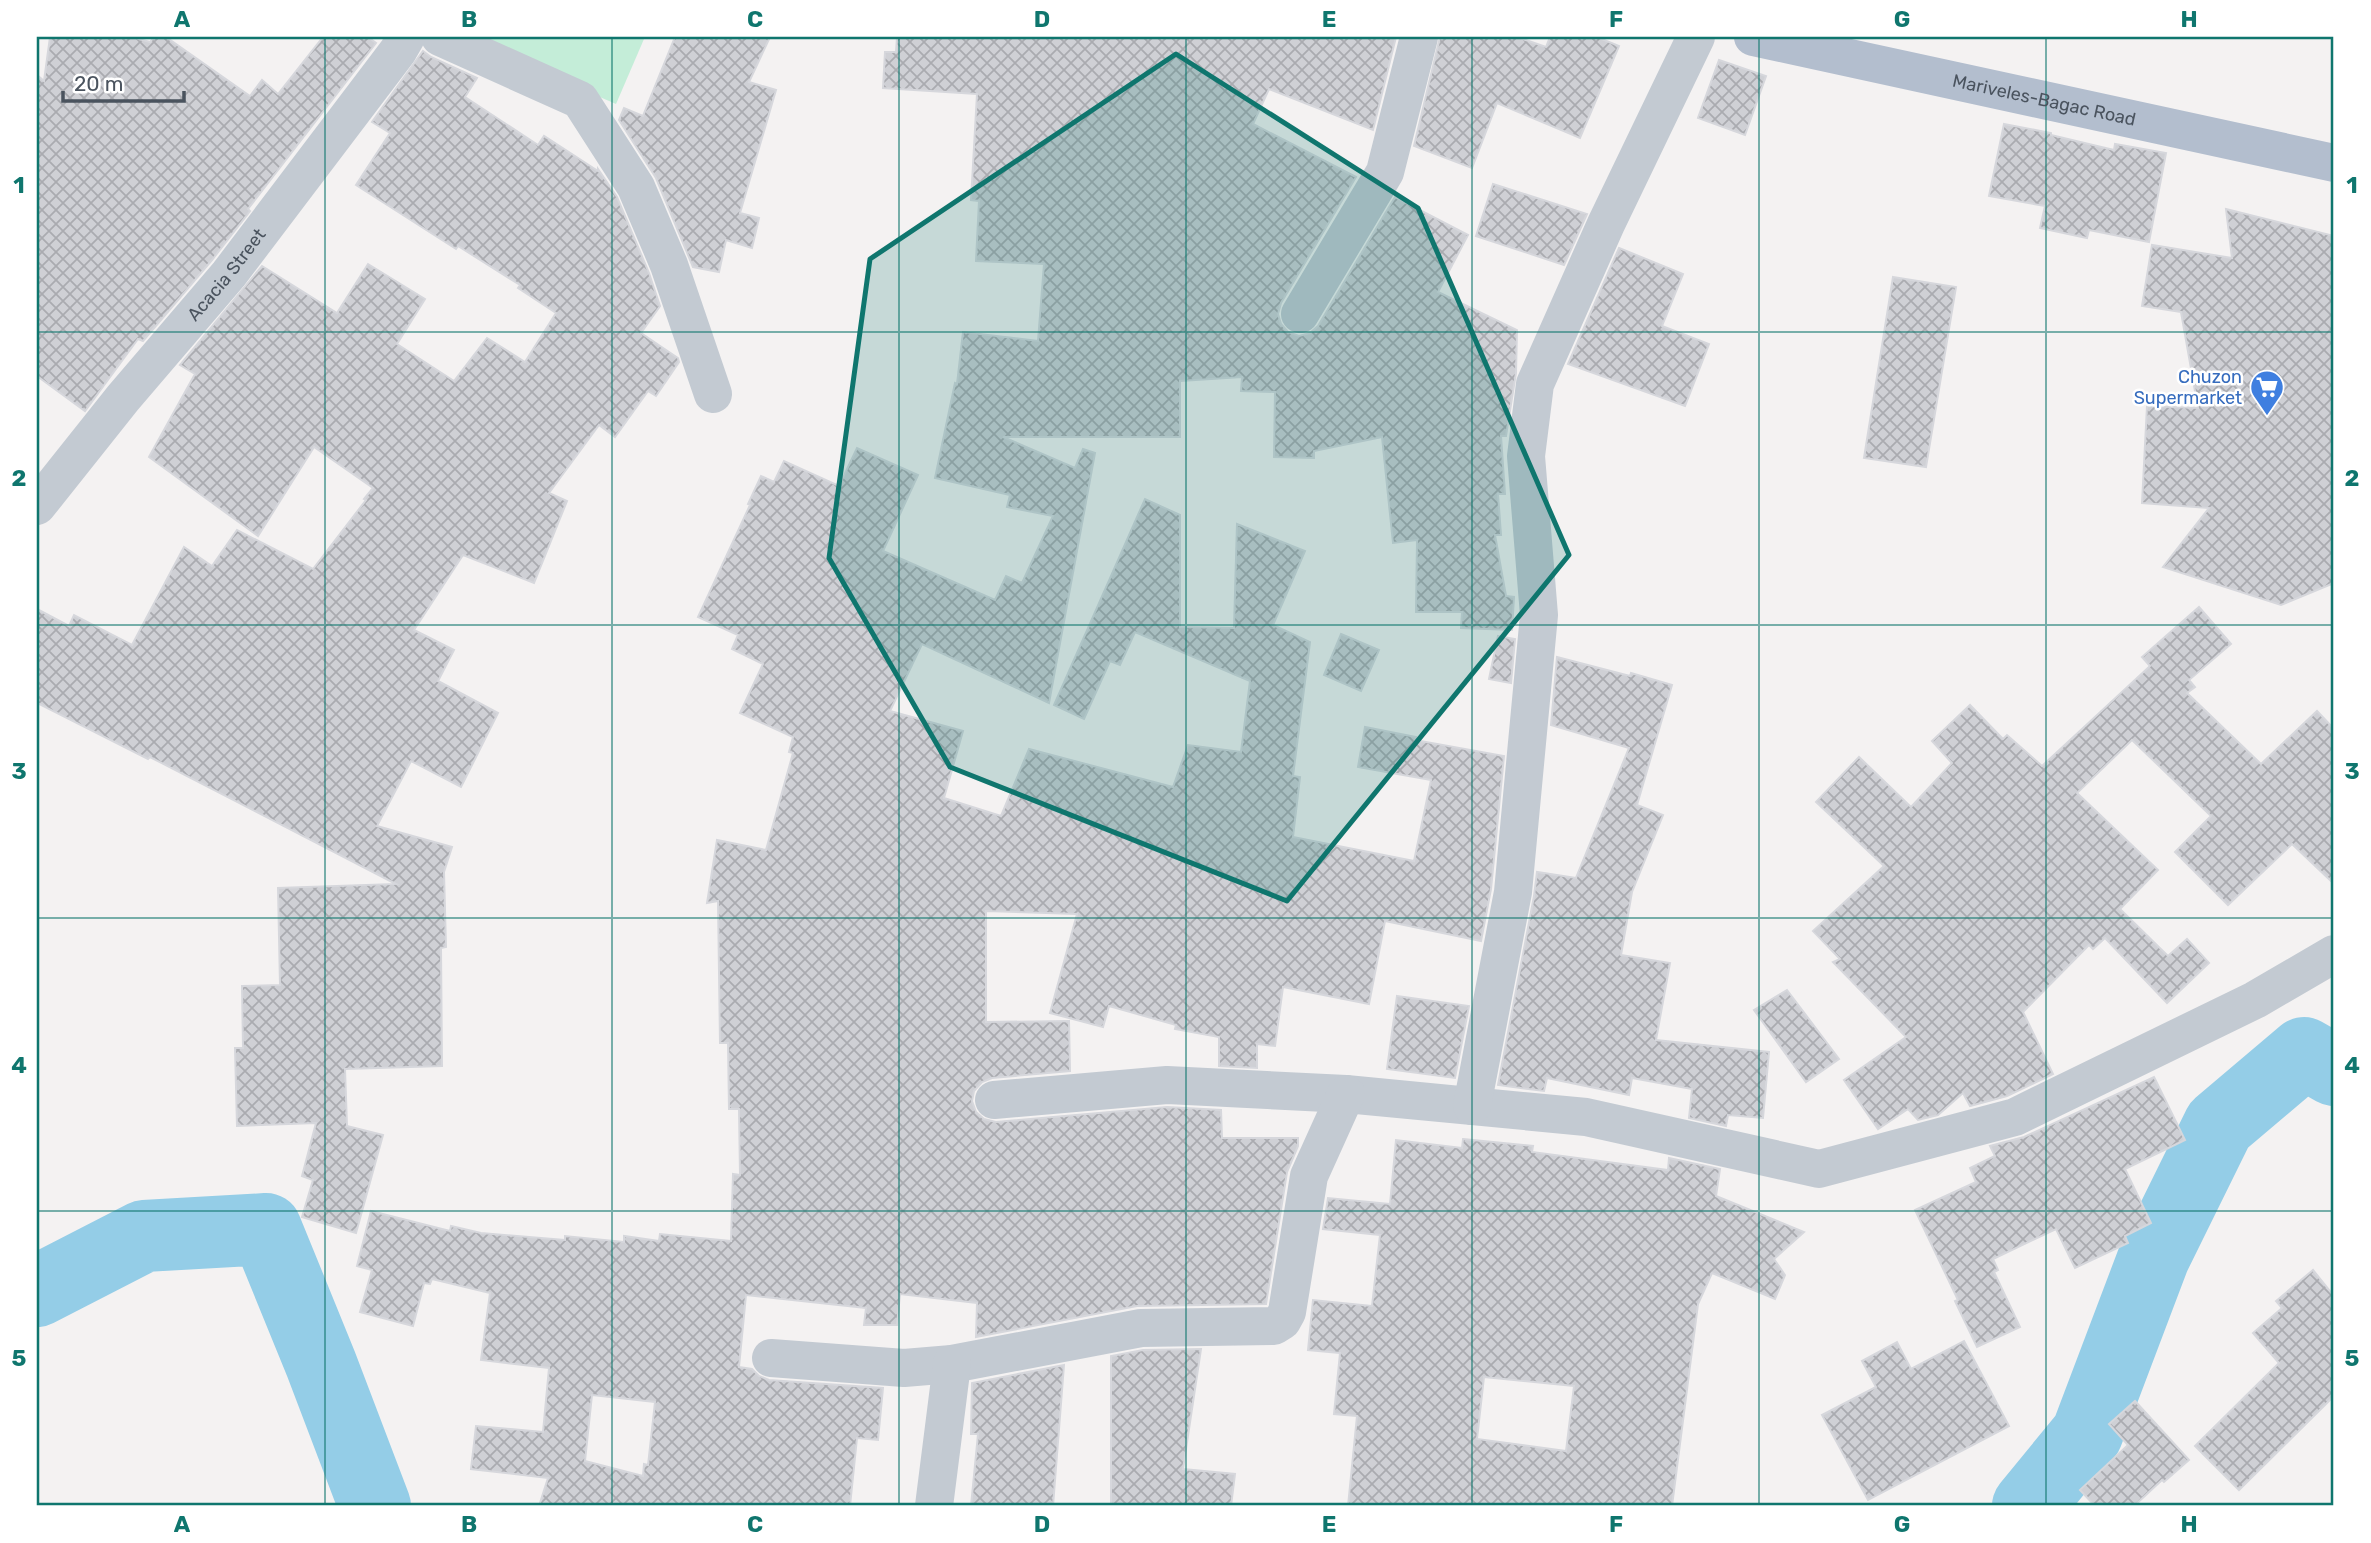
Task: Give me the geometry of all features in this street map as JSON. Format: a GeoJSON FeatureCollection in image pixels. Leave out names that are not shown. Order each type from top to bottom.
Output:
{"type":"FeatureCollection","features":[{"type":"Feature","properties":{"kind":"main road","name":"Mariveles-Bagac Road"},"geometry":{"type":"LineString","coordinates":[[1752,37],[2334,163]]}},
{"type":"Feature","properties":{"kind":"street","name":"Acacia Street"},"geometry":{"type":"LineString","coordinates":[[37,506],[123,398],[229,274],[406,37]]}},
{"type":"Feature","properties":{"kind":"street"},"geometry":{"type":"LineString","coordinates":[[440,37],[580,100],[636,187],[669,265],[713,394]]}},
{"type":"Feature","properties":{"kind":"street"},"geometry":{"type":"LineString","coordinates":[[1300,314],[1385,172],[1419,37]]}},
{"type":"Feature","properties":{"kind":"street"},"geometry":{"type":"LineString","coordinates":[[1472,1107],[1513,892],[1539,615],[1526,456],[1535,384],[1606,224],[1696,37]]}},
{"type":"Feature","properties":{"kind":"street"},"geometry":{"type":"LineString","coordinates":[[995,1101],[1167,1084],[1346,1094],[1586,1117],[1819,1169],[2015,1117],[2255,1000],[2334,954]]}},
{"type":"Feature","properties":{"kind":"street"},"geometry":{"type":"LineString","coordinates":[[771,1358],[904,1368],[952,1364],[1141,1328],[1274,1326],[1282,1321],[1287,1312],[1309,1177],[1346,1094]]}},
{"type":"Feature","properties":{"kind":"street"},"geometry":{"type":"LineString","coordinates":[[934,1506],[952,1364]]}},
{"type":"Feature","properties":{"kind":"highlighted area"},"geometry":{"type":"Polygon","coordinates":[[[1176,54],[1418,208],[1569,555],[1287,901],[950,767],[829,558],[870,259],[1176,54]]]}},
{"type":"Feature","properties":{"kind":"green space"},"geometry":{"type":"Polygon","coordinates":[[[469,37],[644,39],[616,104],[467,40],[469,37]]]}},
{"type":"Feature","properties":{"kind":"building"},"geometry":{"type":"Polygon","coordinates":[[[50,37],[132,37],[150,42],[154,37],[166,37],[250,96],[262,80],[278,94],[323,37],[368,37],[376,43],[212,260],[143,341],[138,339],[85,411],[37,376],[37,75],[44,81],[50,37]]]}},
{"type":"Feature","properties":{"kind":"building"},"geometry":{"type":"Polygon","coordinates":[[[675,37],[770,37],[749,82],[776,90],[740,213],[759,218],[752,248],[726,240],[719,272],[693,267],[656,178],[619,120],[624,108],[643,116],[675,37]]]}},
{"type":"Feature","properties":{"kind":"building"},"geometry":{"type":"Polygon","coordinates":[[[897,37],[1396,37],[1373,130],[1269,89],[1253,124],[1356,177],[1281,303],[1278,314],[1281,324],[1288,332],[1299,336],[1310,333],[1318,326],[1395,197],[1468,235],[1438,292],[1517,330],[1516,373],[1506,436],[1501,436],[1505,494],[1498,494],[1501,535],[1495,535],[1506,596],[1514,597],[1512,630],[1461,628],[1462,612],[1416,612],[1417,540],[1393,543],[1382,437],[1314,451],[1314,458],[1274,457],[1275,392],[1241,391],[1242,377],[1180,381],[1180,437],[1003,437],[1075,468],[1083,449],[1095,453],[1049,703],[922,644],[890,711],[963,731],[944,798],[1001,816],[1029,749],[1173,787],[1188,745],[1241,752],[1250,681],[1135,632],[1120,665],[1110,661],[1084,719],[1054,705],[1145,499],[1180,515],[1180,627],[1234,628],[1237,524],[1305,551],[1273,625],[1310,642],[1293,776],[1300,777],[1293,837],[1414,861],[1431,780],[1358,767],[1365,727],[1416,737],[1415,740],[1504,756],[1491,889],[1481,941],[1385,921],[1369,1004],[1283,987],[1275,1046],[1257,1044],[1257,1068],[1219,1066],[1219,1037],[1175,1029],[1176,1025],[1109,1006],[1103,1027],[1050,1013],[1077,914],[986,911],[986,1022],[1069,1021],[1070,1071],[992,1078],[982,1082],[974,1091],[972,1101],[976,1112],[984,1119],[996,1122],[1167,1107],[1221,1110],[1222,1138],[1298,1138],[1298,1146],[1287,1172],[1266,1304],[1137,1306],[976,1337],[977,1303],[900,1294],[897,1325],[864,1325],[866,1308],[746,1295],[739,1367],[752,1369],[769,1380],[883,1388],[878,1440],[857,1438],[850,1506],[539,1506],[548,1478],[471,1469],[476,1426],[543,1432],[549,1368],[481,1360],[490,1293],[432,1279],[430,1284],[424,1283],[413,1326],[360,1312],[372,1270],[357,1266],[371,1211],[450,1231],[451,1226],[481,1233],[565,1240],[565,1236],[624,1242],[624,1236],[659,1241],[660,1234],[731,1241],[733,1174],[740,1175],[739,1109],[729,1109],[728,1043],[720,1043],[718,901],[707,903],[717,840],[766,850],[793,753],[789,752],[793,737],[740,713],[763,664],[732,649],[738,635],[698,617],[750,505],[748,504],[761,476],[774,482],[784,461],[839,486],[857,448],[918,475],[883,551],[995,600],[1006,576],[1022,583],[1053,516],[1007,507],[1010,495],[935,478],[955,383],[957,384],[963,332],[1038,341],[1044,264],[976,261],[979,201],[971,200],[977,94],[883,88],[885,52],[896,52],[897,37]],[[592,1395],[585,1461],[643,1476],[644,1464],[648,1465],[655,1402],[592,1395]]]}},
{"type":"Feature","properties":{"kind":"building"},"geometry":{"type":"Polygon","coordinates":[[[1440,37],[1517,37],[1546,47],[1550,37],[1597,37],[1619,46],[1580,138],[1497,103],[1472,168],[1414,146],[1440,37]]]}},
{"type":"Feature","properties":{"kind":"building"},"geometry":{"type":"Polygon","coordinates":[[[423,51],[477,78],[465,97],[538,145],[544,136],[598,169],[617,197],[660,306],[641,333],[678,358],[679,362],[656,396],[648,391],[615,437],[599,425],[549,493],[567,501],[534,583],[463,555],[414,630],[454,650],[438,681],[498,713],[461,787],[411,761],[377,826],[452,847],[444,872],[446,947],[441,948],[442,1066],[345,1069],[347,1126],[383,1135],[356,1233],[302,1217],[313,1180],[302,1176],[316,1123],[237,1126],[235,1048],[243,1048],[242,986],[280,985],[278,888],[396,884],[150,757],[148,759],[37,703],[37,609],[69,626],[74,615],[132,645],[184,547],[212,566],[237,530],[313,569],[366,500],[364,499],[373,488],[314,447],[258,536],[149,457],[195,374],[180,365],[262,266],[337,313],[368,264],[425,299],[397,344],[454,381],[487,338],[525,362],[556,313],[518,288],[520,285],[458,246],[456,249],[356,185],[390,133],[372,122],[423,51]]]}},
{"type":"Feature","properties":{"kind":"building"},"geometry":{"type":"Polygon","coordinates":[[[1719,60],[1766,76],[1745,135],[1698,118],[1719,60]]]}},
{"type":"Feature","properties":{"kind":"building"},"geometry":{"type":"Polygon","coordinates":[[[2004,124],[2114,150],[2115,144],[2166,153],[2149,242],[2089,230],[2087,238],[2040,228],[2045,206],[1989,196],[2004,124]]]}},
{"type":"Feature","properties":{"kind":"building"},"geometry":{"type":"Polygon","coordinates":[[[1493,184],[1587,214],[1564,265],[1476,236],[1493,184]]]}},
{"type":"Feature","properties":{"kind":"building","name":"Chuzon Supermarket"},"geometry":{"type":"Polygon","coordinates":[[[2226,209],[2334,236],[2334,583],[2281,605],[2163,567],[2209,508],[2142,503],[2147,406],[2198,408],[2181,312],[2142,306],[2152,245],[2232,258],[2226,209]]]}},
{"type":"Feature","properties":{"kind":"building"},"geometry":{"type":"Polygon","coordinates":[[[1619,248],[1683,274],[1662,326],[1709,344],[1685,406],[1568,364],[1619,248]]]}},
{"type":"Feature","properties":{"kind":"building"},"geometry":{"type":"Polygon","coordinates":[[[1893,277],[1956,287],[1926,467],[1864,458],[1893,277]]]}},
{"type":"Feature","properties":{"kind":"building"},"geometry":{"type":"Polygon","coordinates":[[[2199,607],[2231,644],[2189,680],[2195,687],[2187,693],[2261,764],[2317,711],[2334,729],[2334,884],[2292,844],[2228,905],[2175,852],[2211,816],[2132,740],[2077,793],[2158,870],[2120,909],[2168,956],[2187,939],[2209,963],[2167,1003],[2105,938],[2093,949],[2089,945],[2023,1012],[2053,1074],[2007,1096],[1970,1106],[1963,1093],[1938,1115],[1918,1120],[1908,1109],[1878,1129],[1844,1080],[1906,1037],[1833,962],[1840,959],[1813,931],[1884,866],[1816,802],[1859,757],[1911,807],[1952,763],[1932,741],[1970,705],[2003,739],[2007,735],[2042,766],[2150,666],[2142,657],[2199,607]]]}},
{"type":"Feature","properties":{"kind":"building"},"geometry":{"type":"Polygon","coordinates":[[[1341,634],[1379,650],[1361,691],[1324,675],[1341,634]]]}},
{"type":"Feature","properties":{"kind":"building"},"geometry":{"type":"Polygon","coordinates":[[[1498,636],[1515,639],[1511,683],[1489,679],[1498,636]]]}},
{"type":"Feature","properties":{"kind":"building"},"geometry":{"type":"Polygon","coordinates":[[[1557,657],[1672,685],[1637,805],[1663,815],[1632,892],[1621,955],[1670,963],[1656,1040],[1769,1052],[1763,1118],[1728,1115],[1726,1126],[1689,1118],[1692,1089],[1632,1078],[1629,1095],[1547,1078],[1544,1091],[1498,1085],[1537,872],[1576,878],[1629,748],[1551,725],[1557,657]]]}},
{"type":"Feature","properties":{"kind":"building"},"geometry":{"type":"Polygon","coordinates":[[[1787,990],[1839,1059],[1806,1082],[1754,1010],[1787,990]]]}},
{"type":"Feature","properties":{"kind":"building"},"geometry":{"type":"Polygon","coordinates":[[[1397,996],[1469,1006],[1455,1078],[1387,1069],[1397,996]]]}},
{"type":"Feature","properties":{"kind":"building"},"geometry":{"type":"Polygon","coordinates":[[[2154,1077],[2185,1140],[2125,1169],[2151,1223],[2125,1236],[2128,1243],[2075,1268],[2056,1229],[1993,1259],[1998,1270],[1994,1272],[2020,1327],[1977,1347],[1915,1210],[1976,1182],[1970,1168],[1995,1156],[1990,1146],[2024,1137],[2154,1077]]]}},
{"type":"Feature","properties":{"kind":"building"},"geometry":{"type":"Polygon","coordinates":[[[1463,1139],[1533,1146],[1532,1152],[1668,1170],[1669,1158],[1720,1169],[1716,1196],[1804,1232],[1774,1259],[1785,1275],[1775,1299],[1712,1273],[1698,1304],[1672,1506],[1348,1506],[1357,1416],[1334,1414],[1340,1353],[1308,1350],[1313,1300],[1372,1306],[1380,1235],[1323,1229],[1328,1198],[1390,1204],[1396,1140],[1462,1148],[1463,1139]],[[1484,1377],[1477,1439],[1566,1451],[1574,1386],[1484,1377]]]}},
{"type":"Feature","properties":{"kind":"building"},"geometry":{"type":"Polygon","coordinates":[[[2313,1270],[2334,1296],[2334,1396],[2239,1490],[2195,1446],[2279,1363],[2253,1333],[2282,1308],[2276,1301],[2313,1270]]]}},
{"type":"Feature","properties":{"kind":"building"},"geometry":{"type":"Polygon","coordinates":[[[1964,1341],[2009,1426],[1868,1500],[1822,1415],[1876,1387],[1862,1361],[1897,1342],[1911,1369],[1964,1341]]]}},
{"type":"Feature","properties":{"kind":"building"},"geometry":{"type":"Polygon","coordinates":[[[1201,1349],[1183,1469],[1235,1474],[1231,1506],[1111,1506],[1111,1356],[1143,1350],[1201,1349]]]}},
{"type":"Feature","properties":{"kind":"building"},"geometry":{"type":"Polygon","coordinates":[[[1064,1365],[1053,1506],[971,1506],[978,1434],[971,1434],[972,1383],[1064,1365]]]}},
{"type":"Feature","properties":{"kind":"building"},"geometry":{"type":"Polygon","coordinates":[[[2135,1401],[2189,1460],[2134,1506],[2095,1506],[2080,1490],[2128,1445],[2109,1424],[2135,1401]]]}},
{"type":"Feature","properties":{"kind":"waterway"},"geometry":{"type":"LineString","coordinates":[[2028,1506],[2087,1434],[2154,1257],[2219,1125],[2304,1053],[2334,1070]]}},
{"type":"Feature","properties":{"kind":"waterway"},"geometry":{"type":"LineString","coordinates":[[37,1291],[144,1236],[266,1229],[375,1506]]}},
{"type":"Feature","properties":{"kind":"place","name":"Chuzon Supermarket"},"geometry":{"type":"Point","coordinates":[2267,417]}}]}
